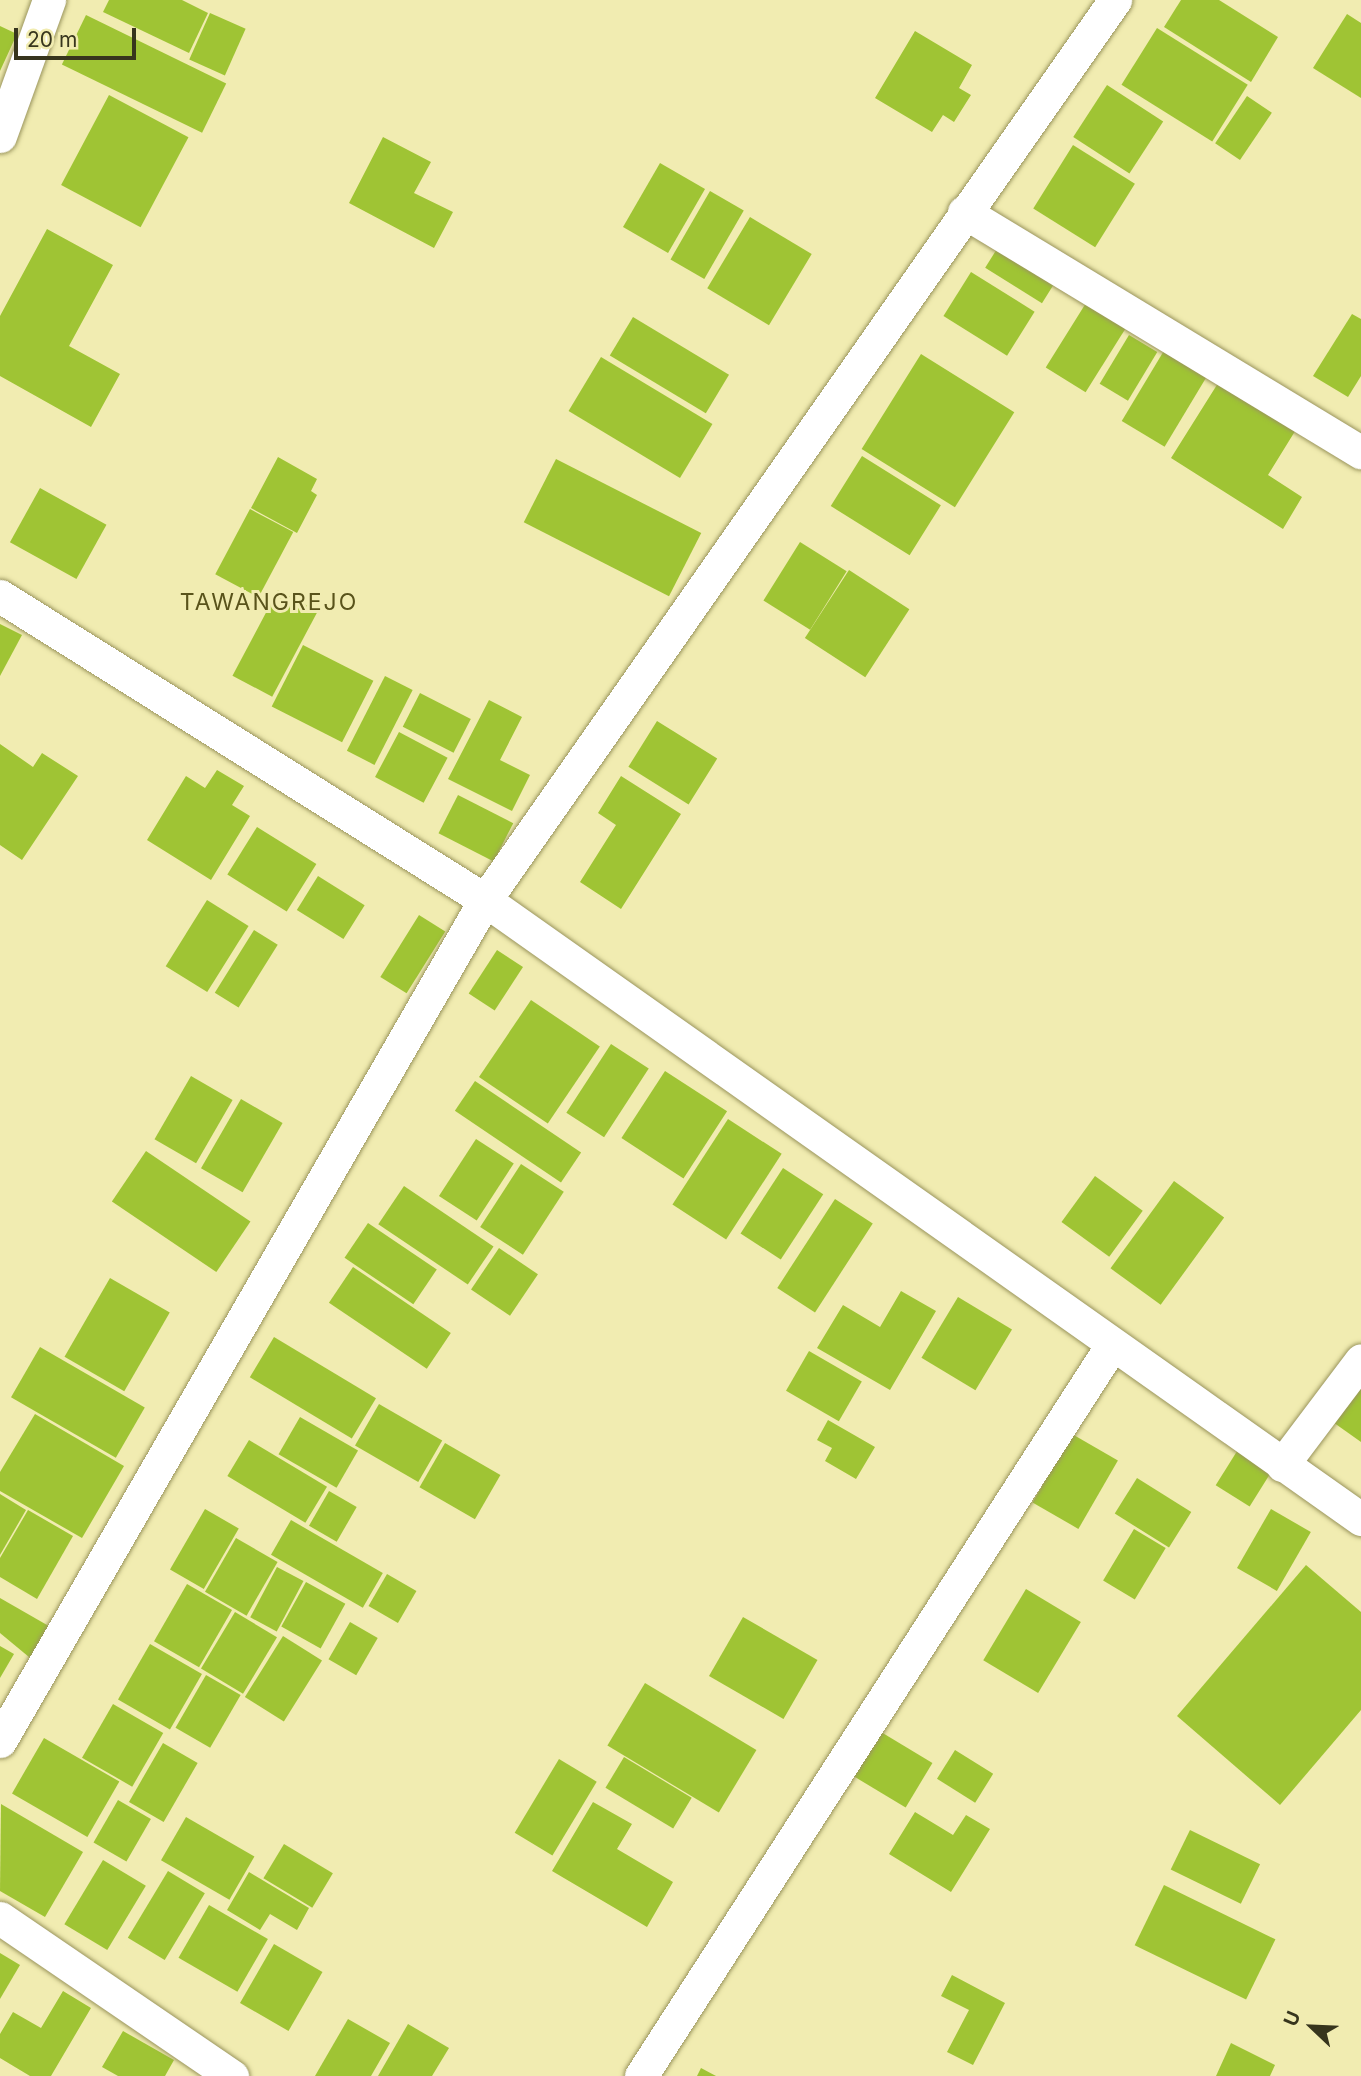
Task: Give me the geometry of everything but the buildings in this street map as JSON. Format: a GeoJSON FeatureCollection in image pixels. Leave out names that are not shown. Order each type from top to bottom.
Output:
{"type":"FeatureCollection","features":[{"type":"Feature","properties":{"kind":"street"},"geometry":{"type":"LineString","coordinates":[[0,136],[49,0]]}},
{"type":"Feature","properties":{"kind":"street"},"geometry":{"type":"LineString","coordinates":[[0,1741],[485,900],[964,212],[1115,0]]}},
{"type":"Feature","properties":{"kind":"street"},"geometry":{"type":"LineString","coordinates":[[964,212],[1361,452]]}},
{"type":"Feature","properties":{"kind":"street"},"geometry":{"type":"LineString","coordinates":[[0,596],[485,900],[1110,1348],[1361,1520]]}},
{"type":"Feature","properties":{"kind":"street"},"geometry":{"type":"LineString","coordinates":[[641,2076],[1110,1348]]}},
{"type":"Feature","properties":{"kind":"street"},"geometry":{"type":"LineString","coordinates":[[1282,1465],[1361,1360]]}},
{"type":"Feature","properties":{"kind":"street"},"geometry":{"type":"LineString","coordinates":[[0,1918],[232,2076]]}},
{"type":"Feature","properties":{"kind":"district","name":"TAWANGREJO"},"geometry":{"type":"Point","coordinates":[269,602]}}]}
